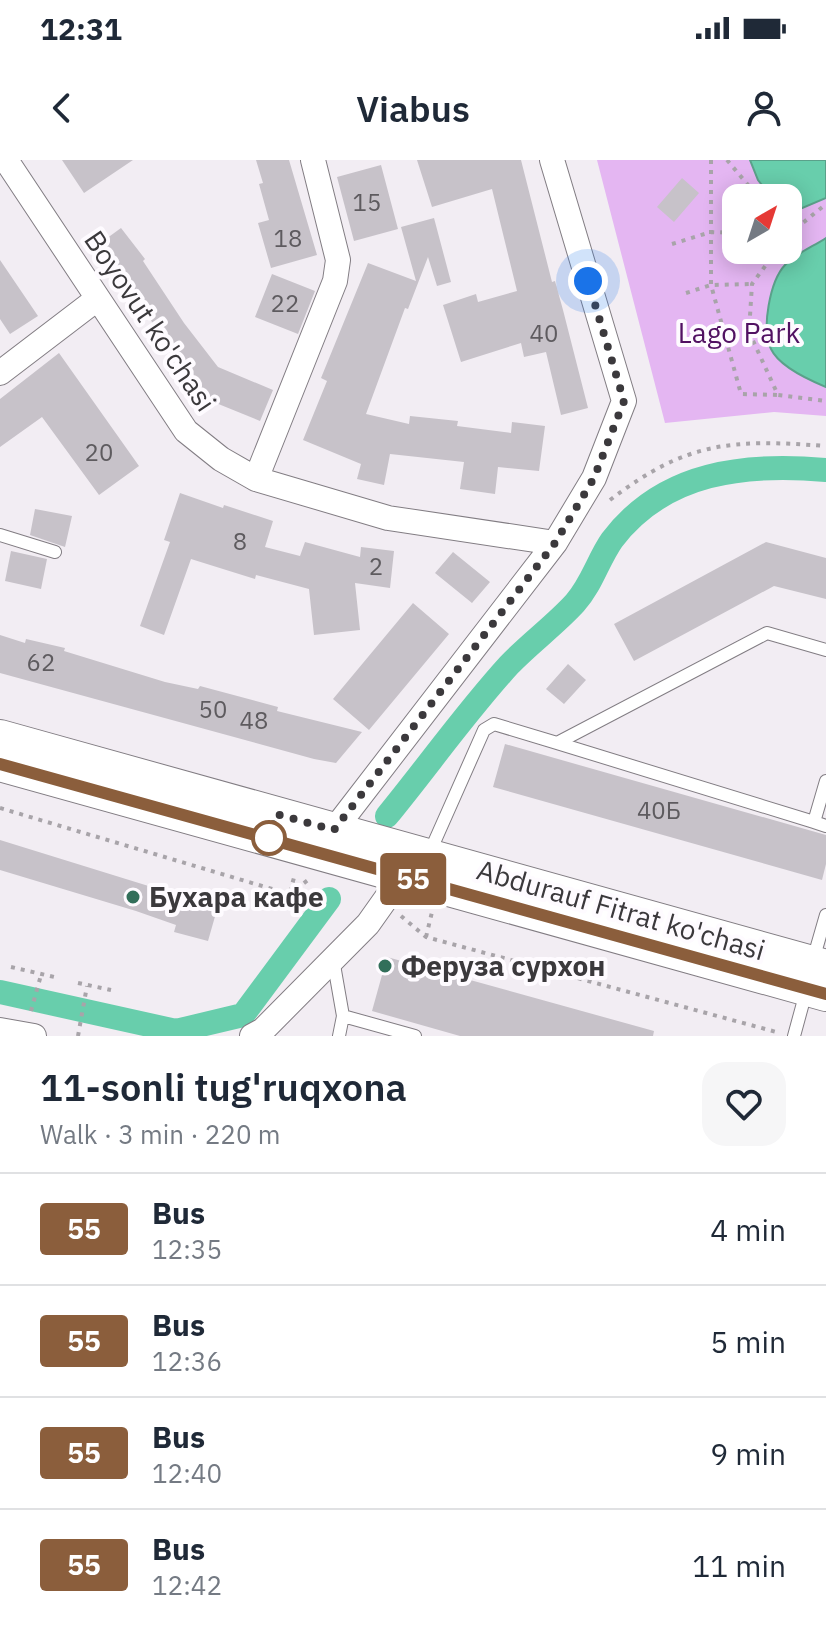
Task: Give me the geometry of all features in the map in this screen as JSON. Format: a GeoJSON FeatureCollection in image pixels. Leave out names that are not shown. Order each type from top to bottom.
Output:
{"type":"FeatureCollection","features":[{"type":"Feature","properties":{"kind":"main road","name":"Abdurauf Fitrat ko'chasi"},"geometry":{"type":"LineString","coordinates":[[0,737],[336,839],[400,862],[818,978]]}},
{"type":"Feature","properties":{"kind":"main road","name":"Abdurauf Fitrat ko'chasi"},"geometry":{"type":"LineString","coordinates":[[0,764],[336,839]]}},
{"type":"Feature","properties":{"kind":"street","name":"Boyovut ko'chasi"},"geometry":{"type":"LineString","coordinates":[[6,160],[186,431],[221,459],[256,479],[388,518],[555,543]]}},
{"type":"Feature","properties":{"kind":"street"},"geometry":{"type":"LineString","coordinates":[[256,479],[335,281],[338,260],[313,160]]}},
{"type":"Feature","properties":{"kind":"street"},"geometry":{"type":"LineString","coordinates":[[336,839],[555,543],[594,478],[624,401],[552,160]]}},
{"type":"Feature","properties":{"kind":"street"},"geometry":{"type":"LineString","coordinates":[[0,373],[97,299]]}},
{"type":"Feature","properties":{"kind":"street"},"geometry":{"type":"LineString","coordinates":[[252,1036],[263,1030],[368,924],[400,862]]}},
{"type":"Feature","properties":{"kind":"street"},"geometry":{"type":"LineString","coordinates":[[0,1030],[32,1026]]}},
{"type":"Feature","properties":{"kind":"lane"},"geometry":{"type":"LineString","coordinates":[[0,535],[55,552]]}},
{"type":"Feature","properties":{"kind":"lane"},"geometry":{"type":"LineString","coordinates":[[557,743],[767,633],[826,650]]}},
{"type":"Feature","properties":{"kind":"lane"},"geometry":{"type":"LineString","coordinates":[[400,862],[484,730],[494,724],[820,824],[826,781]]}},
{"type":"Feature","properties":{"kind":"lane"},"geometry":{"type":"LineString","coordinates":[[794,1036],[818,978],[826,915]]}},
{"type":"Feature","properties":{"kind":"lane"},"geometry":{"type":"LineString","coordinates":[[333,959],[343,1016],[339,1036]]}},
{"type":"Feature","properties":{"kind":"lane"},"geometry":{"type":"LineString","coordinates":[[343,1016],[415,1036]]}},
{"type":"Feature","properties":{"kind":"path"},"geometry":{"type":"LineString","coordinates":[[711,160],[711,285],[741,394],[826,401]]}},
{"type":"Feature","properties":{"kind":"path"},"geometry":{"type":"LineString","coordinates":[[727,160],[747,184]]}},
{"type":"Feature","properties":{"kind":"path"},"geometry":{"type":"LineString","coordinates":[[802,224],[826,204]]}},
{"type":"Feature","properties":{"kind":"path"},"geometry":{"type":"LineString","coordinates":[[672,244],[711,232],[722,232]]}},
{"type":"Feature","properties":{"kind":"path"},"geometry":{"type":"LineString","coordinates":[[767,264],[752,284],[749,332],[778,395]]}},
{"type":"Feature","properties":{"kind":"path"},"geometry":{"type":"LineString","coordinates":[[686,293],[711,285],[752,284]]}},
{"type":"Feature","properties":{"kind":"path"},"geometry":{"type":"LineString","coordinates":[[607,502],[643,475],[694,452],[732,444],[769,442],[826,446]]}},
{"type":"Feature","properties":{"kind":"path"},"geometry":{"type":"LineString","coordinates":[[426,937],[432,912]]}},
{"type":"Feature","properties":{"kind":"path"},"geometry":{"type":"LineString","coordinates":[[11,967],[59,978]]}},
{"type":"Feature","properties":{"kind":"path"},"geometry":{"type":"LineString","coordinates":[[32,1026],[41,975]]}},
{"type":"Feature","properties":{"kind":"path"},"geometry":{"type":"LineString","coordinates":[[78,983],[111,990]]}},
{"type":"Feature","properties":{"kind":"path"},"geometry":{"type":"LineString","coordinates":[[78,1036],[87,986]]}},
{"type":"Feature","properties":{"kind":"green space","name":"Lago Park"},"geometry":{"type":"Polygon","coordinates":[[[597,160],[826,160],[826,416],[774,412],[665,423],[597,160]]]}},
{"type":"Feature","properties":{"kind":"shaded area"},"geometry":{"type":"Polygon","coordinates":[[[750,160],[826,160],[826,198],[802,208],[802,184],[761,184],[750,160]]]}},
{"type":"Feature","properties":{"kind":"shaded area"},"geometry":{"type":"Polygon","coordinates":[[[826,238],[826,387],[787,367],[775,355],[768,340],[767,318],[775,282],[786,264],[802,264],[802,252],[826,238]]]}},
{"type":"Feature","properties":{"kind":"building"},"geometry":{"type":"Polygon","coordinates":[[[62,160],[133,160],[84,193],[62,160]]]}},
{"type":"Feature","properties":{"kind":"building"},"geometry":{"type":"Polygon","coordinates":[[[256,160],[289,160],[317,255],[271,268],[258,223],[269,220],[256,160]]]}},
{"type":"Feature","properties":{"kind":"building"},"geometry":{"type":"Polygon","coordinates":[[[417,160],[521,160],[588,408],[561,415],[546,352],[524,357],[521,343],[461,362],[443,305],[476,294],[478,302],[517,291],[492,189],[432,207],[417,160]]]}},
{"type":"Feature","properties":{"kind":"building"},"geometry":{"type":"Polygon","coordinates":[[[381,165],[398,229],[354,241],[337,177],[381,165]]]}},
{"type":"Feature","properties":{"kind":"building"},"geometry":{"type":"Polygon","coordinates":[[[682,178],[699,193],[674,222],[657,207],[682,178]]]}},
{"type":"Feature","properties":{"kind":"building"},"geometry":{"type":"Polygon","coordinates":[[[434,218],[451,282],[437,286],[428,257],[408,309],[405,308],[366,414],[409,424],[410,416],[458,421],[457,426],[511,433],[512,422],[545,426],[539,471],[498,467],[495,494],[460,489],[464,462],[390,454],[384,485],[357,479],[361,464],[303,440],[327,381],[321,378],[368,263],[416,281],[401,227],[434,218]]]}},
{"type":"Feature","properties":{"kind":"building"},"geometry":{"type":"Polygon","coordinates":[[[121,228],[145,259],[143,261],[184,323],[218,367],[273,390],[260,421],[211,401],[165,341],[126,284],[128,282],[99,244],[121,228]]]}},
{"type":"Feature","properties":{"kind":"building"},"geometry":{"type":"Polygon","coordinates":[[[0,260],[38,316],[10,334],[0,319],[0,260]]]}},
{"type":"Feature","properties":{"kind":"building"},"geometry":{"type":"Polygon","coordinates":[[[272,274],[315,291],[298,334],[255,317],[272,274]]]}},
{"type":"Feature","properties":{"kind":"building"},"geometry":{"type":"Polygon","coordinates":[[[59,353],[139,466],[99,495],[42,417],[0,447],[0,399],[59,353]]]}},
{"type":"Feature","properties":{"kind":"building"},"geometry":{"type":"Polygon","coordinates":[[[180,493],[273,521],[265,547],[300,556],[305,542],[360,557],[361,547],[394,551],[390,588],[355,583],[360,630],[314,635],[309,589],[256,575],[255,579],[191,559],[164,635],[140,626],[170,542],[164,540],[180,493]]]}},
{"type":"Feature","properties":{"kind":"building"},"geometry":{"type":"Polygon","coordinates":[[[35,509],[72,516],[65,547],[30,535],[35,509]]]}},
{"type":"Feature","properties":{"kind":"building"},"geometry":{"type":"Polygon","coordinates":[[[766,542],[826,558],[826,599],[774,586],[634,661],[614,624],[766,542]]]}},
{"type":"Feature","properties":{"kind":"building"},"geometry":{"type":"Polygon","coordinates":[[[11,551],[47,559],[41,589],[5,581],[11,551]]]}},
{"type":"Feature","properties":{"kind":"building"},"geometry":{"type":"Polygon","coordinates":[[[453,552],[490,582],[472,603],[435,573],[453,552]]]}},
{"type":"Feature","properties":{"kind":"building"},"geometry":{"type":"Polygon","coordinates":[[[413,603],[449,634],[369,730],[333,699],[413,603]]]}},
{"type":"Feature","properties":{"kind":"building"},"geometry":{"type":"Polygon","coordinates":[[[0,635],[25,643],[26,639],[65,648],[64,651],[165,682],[198,689],[200,686],[278,707],[277,711],[362,732],[336,763],[314,759],[0,673],[0,635]]]}},
{"type":"Feature","properties":{"kind":"building"},"geometry":{"type":"Polygon","coordinates":[[[568,664],[586,680],[564,704],[546,689],[568,664]]]}},
{"type":"Feature","properties":{"kind":"building"},"geometry":{"type":"Polygon","coordinates":[[[505,744],[826,835],[826,864],[822,880],[493,787],[505,744]]]}},
{"type":"Feature","properties":{"kind":"building"},"geometry":{"type":"Polygon","coordinates":[[[0,840],[184,897],[186,889],[220,899],[208,941],[174,932],[176,925],[136,911],[0,870],[0,840]]]}},
{"type":"Feature","properties":{"kind":"building"},"geometry":{"type":"Polygon","coordinates":[[[387,957],[654,1031],[653,1036],[460,1036],[372,1011],[387,957]]]}},
{"type":"Feature","properties":{"kind":"waterway"},"geometry":{"type":"LineString","coordinates":[[387,816],[493,683],[575,603],[612,540],[633,517],[656,499],[708,476],[766,468],[826,470]]}},
{"type":"Feature","properties":{"kind":"waterway"},"geometry":{"type":"LineString","coordinates":[[0,992],[176,1031],[243,1015],[329,899]]}},
{"type":"Feature","properties":{"kind":"bus line","name":"55"},"geometry":{"type":"LineString","coordinates":[[0,764],[826,994]]}},
{"type":"Feature","properties":{"kind":"place","name":"Бухара кафе"},"geometry":{"type":"Point","coordinates":[133,897]}},
{"type":"Feature","properties":{"kind":"place","name":"Феруза сурхон"},"geometry":{"type":"Point","coordinates":[385,966]}},
{"type":"Feature","properties":{"kind":"route"},"geometry":{"type":"LineString","coordinates":[[269,838],[276,814],[334,830],[555,543],[594,478],[624,401],[588,281]]}}]}
